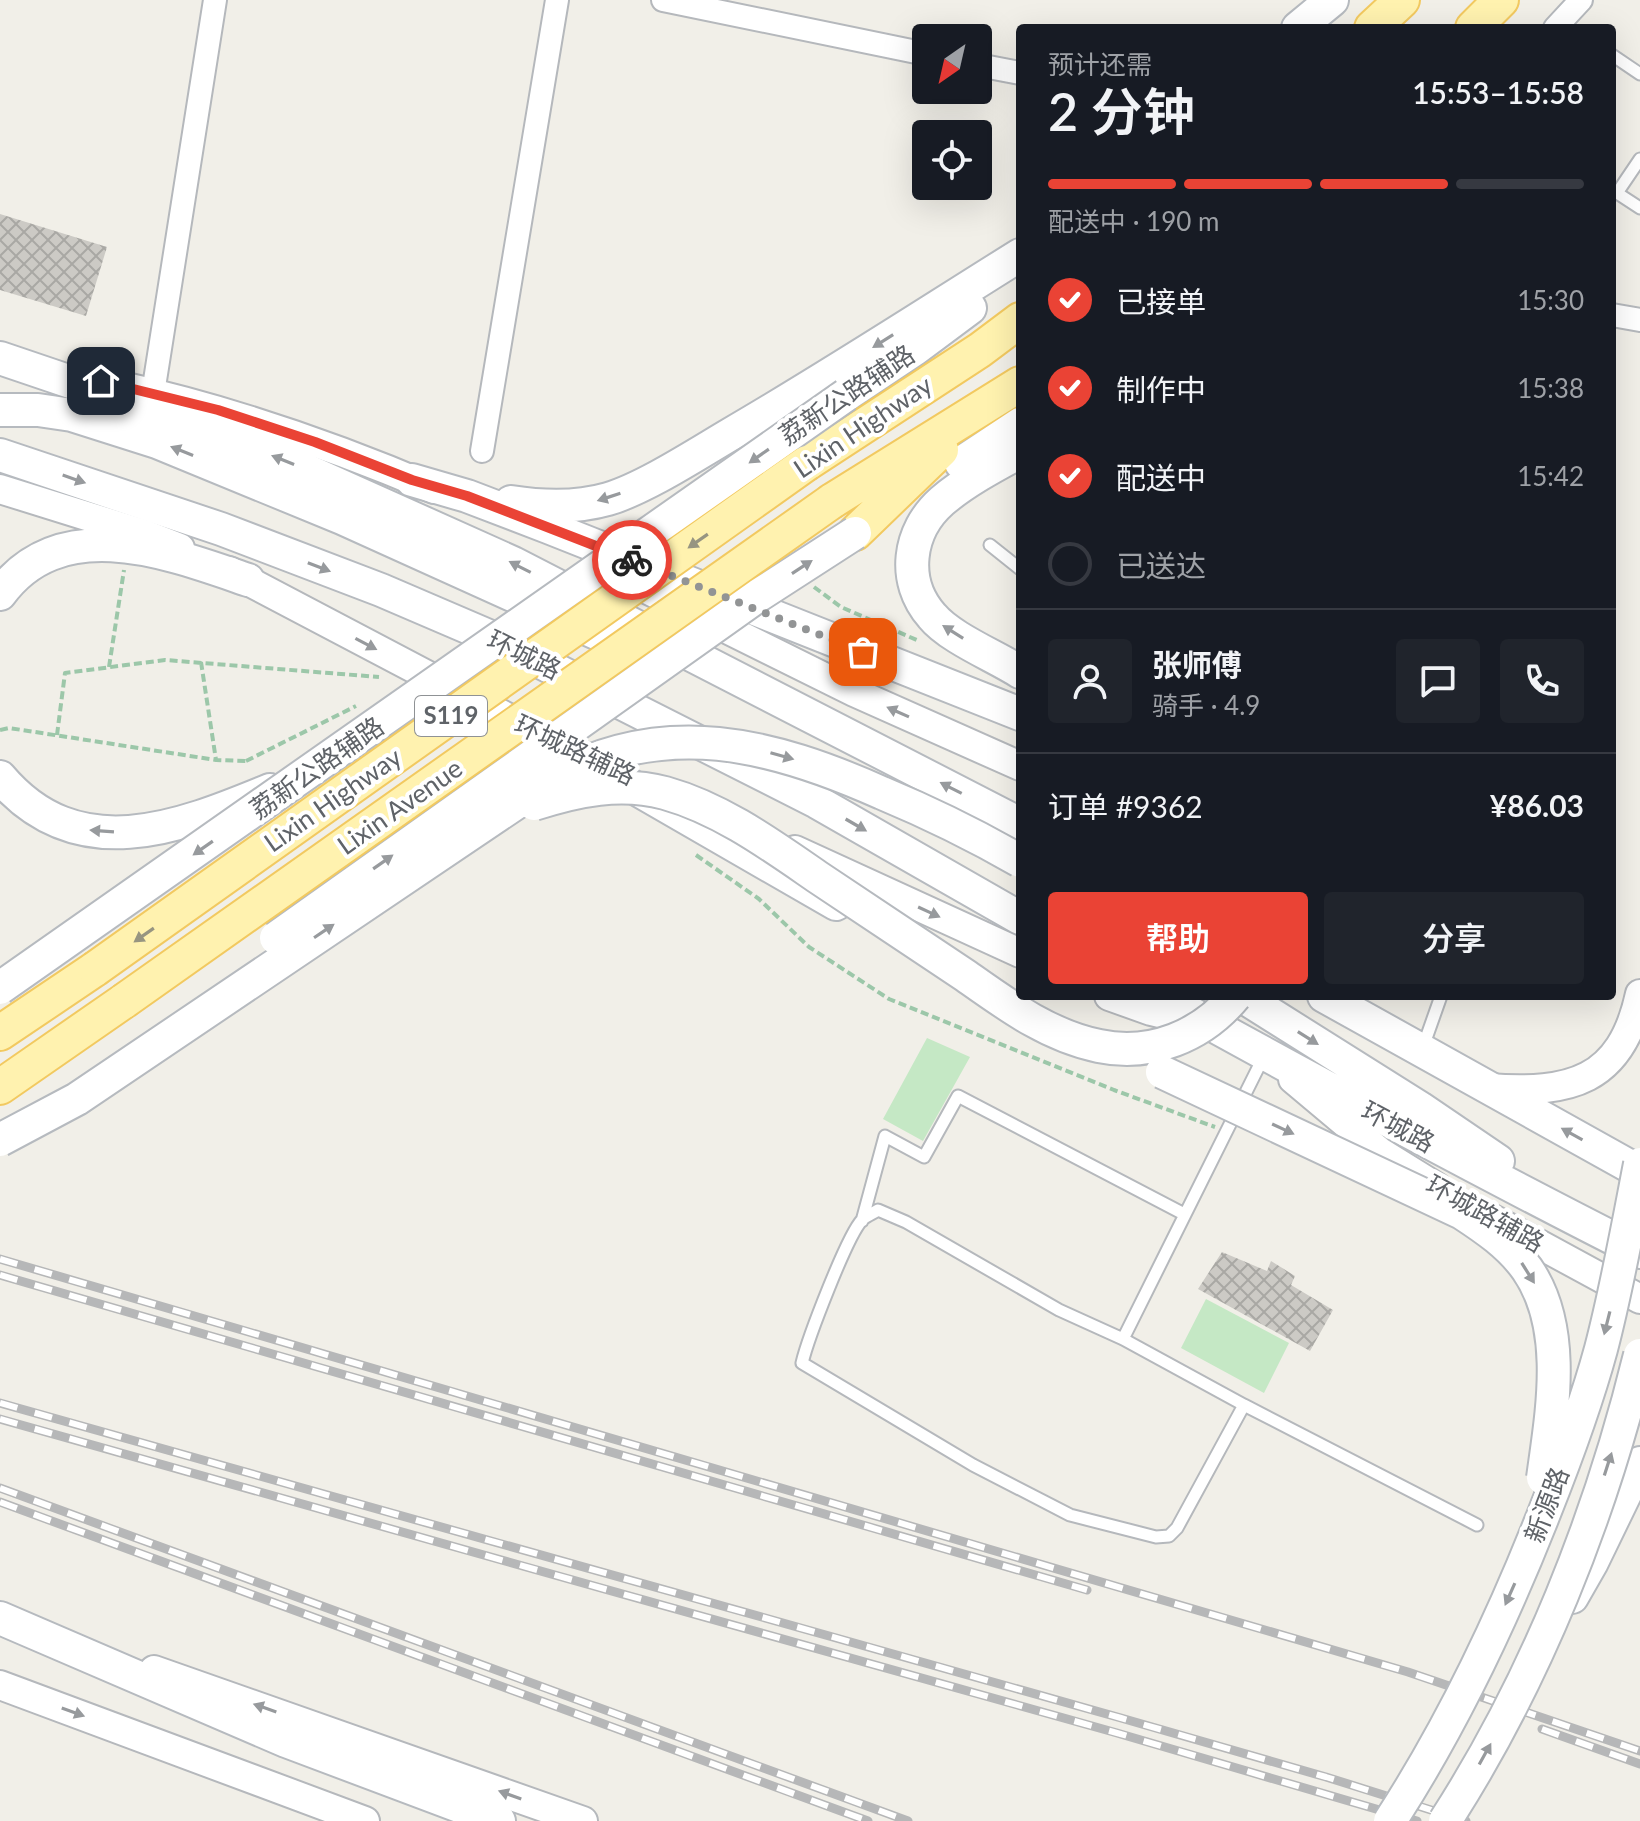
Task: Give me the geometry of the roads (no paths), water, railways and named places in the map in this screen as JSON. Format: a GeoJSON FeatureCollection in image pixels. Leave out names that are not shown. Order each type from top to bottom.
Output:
{"type":"FeatureCollection","features":[{"type":"Feature","properties":{"kind":"main road"},"geometry":{"type":"LineString","coordinates":[[1303,24],[1332,0]]}},
{"type":"Feature","properties":{"kind":"main road"},"geometry":{"type":"LineString","coordinates":[[1376,24],[1402,0]]}},
{"type":"Feature","properties":{"kind":"main road"},"geometry":{"type":"LineString","coordinates":[[1477,24],[1501,0]]}},
{"type":"Feature","properties":{"kind":"main road"},"geometry":{"type":"LineString","coordinates":[[467,496],[553,506],[610,499],[679,464],[769,412],[1016,258]]}},
{"type":"Feature","properties":{"kind":"main road","name":"荔新公路辅路"},"geometry":{"type":"LineString","coordinates":[[0,988],[310,774],[956,319],[1016,266]]}},
{"type":"Feature","properties":{"kind":"main road","name":"Lixin Highway"},"geometry":{"type":"LineString","coordinates":[[0,1033],[95,969],[807,463],[1016,323]]}},
{"type":"Feature","properties":{"kind":"main road"},"geometry":{"type":"LineString","coordinates":[[11,361],[174,417],[288,462],[513,563],[1016,822]]}},
{"type":"Feature","properties":{"kind":"main road","name":"Lixin Highway"},"geometry":{"type":"LineString","coordinates":[[832,501],[1016,387]]}},
{"type":"Feature","properties":{"kind":"main road"},"geometry":{"type":"LineString","coordinates":[[855,533],[987,406]]}},
{"type":"Feature","properties":{"kind":"main road"},"geometry":{"type":"LineString","coordinates":[[0,410],[38,410],[72,415],[157,442],[342,518],[638,653],[781,701]]}},
{"type":"Feature","properties":{"kind":"main road"},"geometry":{"type":"LineString","coordinates":[[0,1137],[759,595],[1016,427]]}},
{"type":"Feature","properties":{"kind":"main road"},"geometry":{"type":"LineString","coordinates":[[1016,454],[959,489],[936,507],[920,530],[913,547],[911,567],[913,584],[932,616],[945,628],[1016,670]]}},
{"type":"Feature","properties":{"kind":"main road","name":"环城路"},"geometry":{"type":"LineString","coordinates":[[0,455],[221,529],[381,590],[493,638],[817,802],[1016,916]]}},
{"type":"Feature","properties":{"kind":"main road"},"geometry":{"type":"LineString","coordinates":[[412,480],[467,496],[1016,712]]}},
{"type":"Feature","properties":{"kind":"main road","name":"Lixin Avenue"},"geometry":{"type":"LineString","coordinates":[[0,1087],[832,501]]}},
{"type":"Feature","properties":{"kind":"main road"},"geometry":{"type":"LineString","coordinates":[[0,594],[22,571],[41,558],[69,549],[126,545],[189,559],[248,580]]}},
{"type":"Feature","properties":{"kind":"main road"},"geometry":{"type":"LineString","coordinates":[[0,1137],[77,1099],[553,778],[599,756],[654,744],[716,742],[779,755],[857,782],[961,828],[1016,859]]}},
{"type":"Feature","properties":{"kind":"main road"},"geometry":{"type":"LineString","coordinates":[[569,750],[926,954],[1016,999]]}},
{"type":"Feature","properties":{"kind":"main road"},"geometry":{"type":"LineString","coordinates":[[0,777],[24,802],[78,830],[129,833],[198,820],[310,774]]}},
{"type":"Feature","properties":{"kind":"main road"},"geometry":{"type":"LineString","coordinates":[[494,819],[555,797],[605,787],[632,787],[665,793],[698,805],[758,836],[1024,1015],[1048,1029],[1101,1047],[1122,1049],[1165,1044],[1192,1033],[1231,1000]]}},
{"type":"Feature","properties":{"kind":"main road"},"geometry":{"type":"LineString","coordinates":[[1018,1000],[1162,1072],[1462,1213],[1510,1249],[1527,1269],[1540,1295],[1548,1321],[1553,1381],[1550,1428],[1530,1548]]}},
{"type":"Feature","properties":{"kind":"main road","name":"环城路"},"geometry":{"type":"LineString","coordinates":[[1167,1000],[1469,1165],[1640,1252]]}},
{"type":"Feature","properties":{"kind":"main road"},"geometry":{"type":"LineString","coordinates":[[1248,1000],[1477,1146],[1582,1222]]}},
{"type":"Feature","properties":{"kind":"main road"},"geometry":{"type":"LineString","coordinates":[[1331,1000],[1640,1172]]}},
{"type":"Feature","properties":{"kind":"main road","name":"新源路"},"geometry":{"type":"LineString","coordinates":[[1390,1821],[1438,1742],[1470,1680],[1530,1548],[1570,1443],[1600,1351],[1640,1164]]}},
{"type":"Feature","properties":{"kind":"main road","name":"新源路"},"geometry":{"type":"LineString","coordinates":[[1445,1821],[1494,1738],[1533,1661],[1564,1589],[1595,1508],[1640,1355]]}},
{"type":"Feature","properties":{"kind":"main road"},"geometry":{"type":"LineString","coordinates":[[1533,1661],[1588,1570],[1640,1463]]}},
{"type":"Feature","properties":{"kind":"main road"},"geometry":{"type":"LineString","coordinates":[[0,1618],[181,1698],[499,1821]]}},
{"type":"Feature","properties":{"kind":"street"},"geometry":{"type":"LineString","coordinates":[[153,393],[215,0]]}},
{"type":"Feature","properties":{"kind":"street"},"geometry":{"type":"LineString","coordinates":[[482,451],[557,0]]}},
{"type":"Feature","properties":{"kind":"street"},"geometry":{"type":"LineString","coordinates":[[663,0],[912,51]]}},
{"type":"Feature","properties":{"kind":"street"},"geometry":{"type":"LineString","coordinates":[[1564,24],[1581,0]]}},
{"type":"Feature","properties":{"kind":"street"},"geometry":{"type":"LineString","coordinates":[[992,68],[1016,72]]}},
{"type":"Feature","properties":{"kind":"street"},"geometry":{"type":"LineString","coordinates":[[1616,316],[1640,320]]}},
{"type":"Feature","properties":{"kind":"street"},"geometry":{"type":"LineString","coordinates":[[11,361],[218,410],[315,442],[412,480],[526,529],[854,692],[1016,764]]}},
{"type":"Feature","properties":{"kind":"street","name":"环城路辅路"},"geometry":{"type":"LineString","coordinates":[[0,489],[144,534],[248,580],[569,750],[1016,951]]}},
{"type":"Feature","properties":{"kind":"street"},"geometry":{"type":"LineString","coordinates":[[1486,1088],[1544,1089],[1584,1079],[1618,1052],[1628,1033],[1640,994]]}},
{"type":"Feature","properties":{"kind":"street"},"geometry":{"type":"LineString","coordinates":[[1120,1000],[1216,1027]]}},
{"type":"Feature","properties":{"kind":"street"},"geometry":{"type":"LineString","coordinates":[[1356,1000],[1411,1045]]}},
{"type":"Feature","properties":{"kind":"street","name":"环城路辅路"},"geometry":{"type":"LineString","coordinates":[[1265,1056],[1380,1152],[1412,1173],[1640,1299]]}},
{"type":"Feature","properties":{"kind":"street"},"geometry":{"type":"LineString","coordinates":[[0,1618],[583,1821]]}},
{"type":"Feature","properties":{"kind":"street"},"geometry":{"type":"LineString","coordinates":[[0,1685],[365,1821]]}},
{"type":"Feature","properties":{"kind":"lane"},"geometry":{"type":"LineString","coordinates":[[1616,58],[1640,74]]}},
{"type":"Feature","properties":{"kind":"lane"},"geometry":{"type":"LineString","coordinates":[[1640,159],[1617,193],[1640,208]]}},
{"type":"Feature","properties":{"kind":"lane"},"geometry":{"type":"LineString","coordinates":[[990,545],[1016,566]]}},
{"type":"Feature","properties":{"kind":"lane"},"geometry":{"type":"LineString","coordinates":[[1411,1045],[1439,1000]]}},
{"type":"Feature","properties":{"kind":"lane"},"geometry":{"type":"LineString","coordinates":[[1123,1339],[1265,1056]]}},
{"type":"Feature","properties":{"kind":"lane"},"geometry":{"type":"LineString","coordinates":[[1184,1214],[958,1096],[924,1157],[885,1136],[862,1221],[848,1246],[806,1345],[802,1363],[973,1465],[1070,1515],[1156,1537],[1169,1536],[1177,1528],[1244,1405]]}},
{"type":"Feature","properties":{"kind":"lane"},"geometry":{"type":"LineString","coordinates":[[862,1221],[878,1210],[906,1222],[1059,1310],[1123,1339],[1477,1525]]}},
{"type":"Feature","properties":{"kind":"railway"},"geometry":{"type":"LineString","coordinates":[[0,1259],[1408,1672],[1640,1751]]}},
{"type":"Feature","properties":{"kind":"railway"},"geometry":{"type":"LineString","coordinates":[[0,1275],[1087,1590]]}},
{"type":"Feature","properties":{"kind":"railway"},"geometry":{"type":"LineString","coordinates":[[0,1403],[1121,1718],[1466,1821]]}},
{"type":"Feature","properties":{"kind":"railway"},"geometry":{"type":"LineString","coordinates":[[0,1419],[1117,1733],[1417,1821]]}},
{"type":"Feature","properties":{"kind":"railway"},"geometry":{"type":"LineString","coordinates":[[0,1488],[908,1821]]}},
{"type":"Feature","properties":{"kind":"railway"},"geometry":{"type":"LineString","coordinates":[[0,1502],[868,1821]]}},
{"type":"Feature","properties":{"kind":"railway"},"geometry":{"type":"LineString","coordinates":[[1542,1729],[1640,1764]]}}]}
